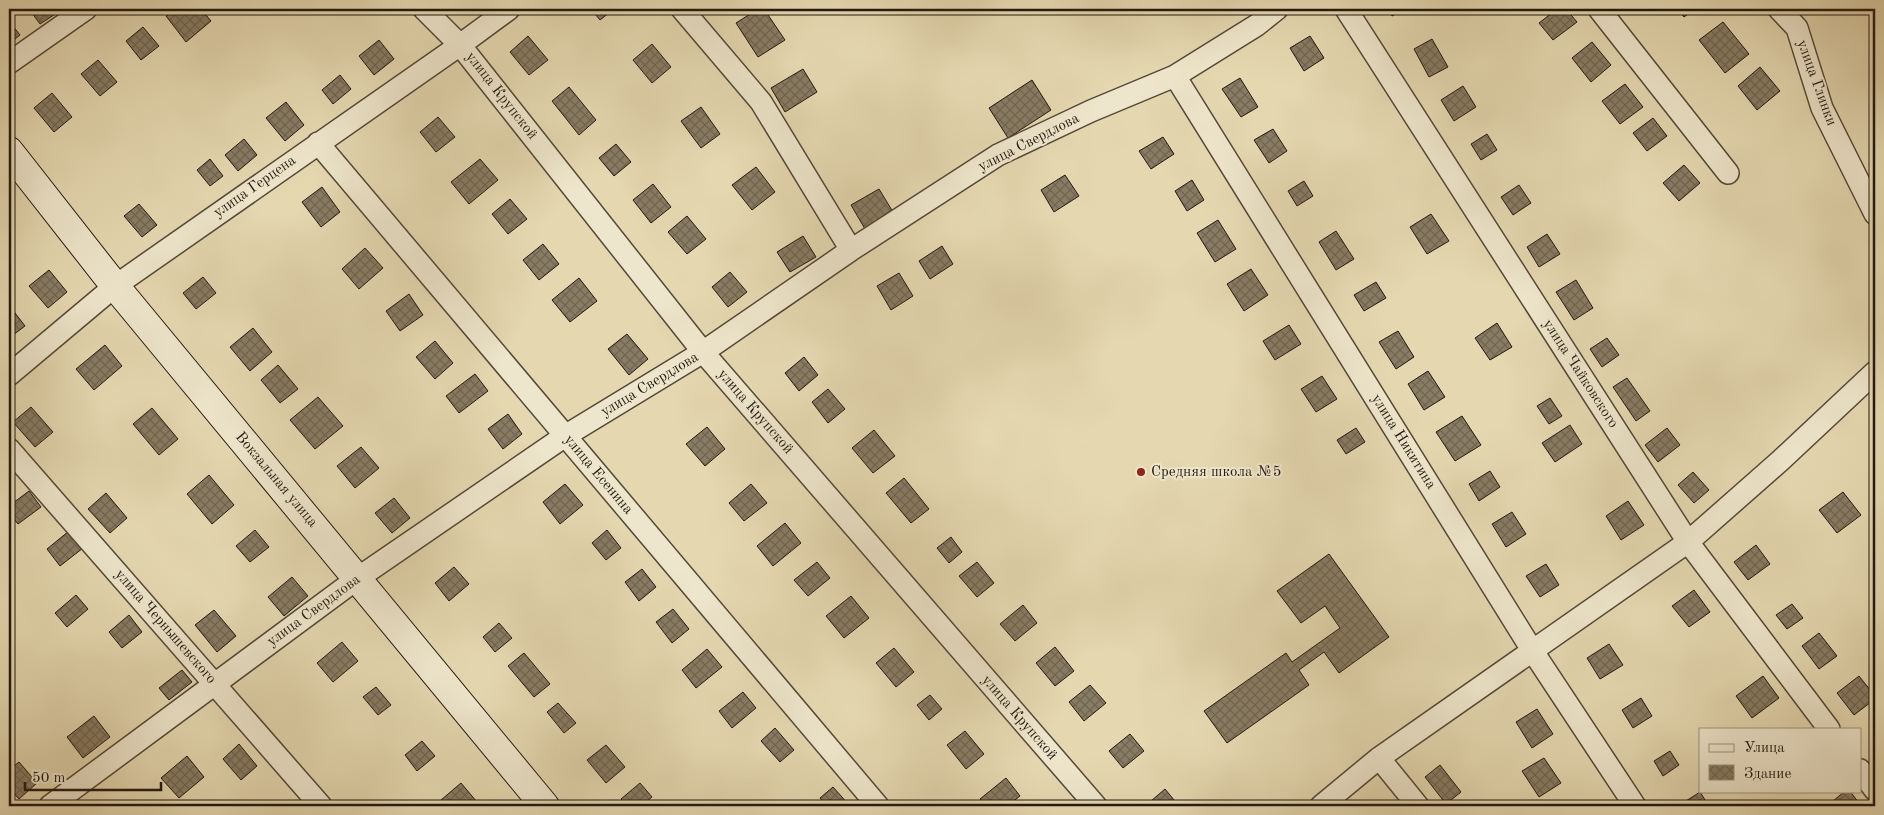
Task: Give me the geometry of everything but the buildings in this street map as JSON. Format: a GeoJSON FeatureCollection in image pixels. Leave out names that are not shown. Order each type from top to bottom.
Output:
{"type":"FeatureCollection","features":[{"type":"Feature","properties":{"kind":"main road","name":"Вокзальная улица"},"geometry":{"type":"LineString","coordinates":[[9,151],[115,286],[545,806]]}},
{"type":"Feature","properties":{"kind":"street"},"geometry":{"type":"LineString","coordinates":[[9,63],[86,9]]}},
{"type":"Feature","properties":{"kind":"street","name":"улица Крупской"},"geometry":{"type":"LineString","coordinates":[[424,9],[460,45],[703,352],[1096,806]]}},
{"type":"Feature","properties":{"kind":"street","name":"улица Герцена"},"geometry":{"type":"LineString","coordinates":[[9,375],[115,286],[509,9]]}},
{"type":"Feature","properties":{"kind":"street"},"geometry":{"type":"LineString","coordinates":[[682,9],[761,102],[851,250]]}},
{"type":"Feature","properties":{"kind":"street","name":"улица Свердлова"},"geometry":{"type":"LineString","coordinates":[[50,806],[358,578],[565,436],[703,352],[851,250],[998,155],[1091,111],[1174,76],[1257,25],[1277,9]]}},
{"type":"Feature","properties":{"kind":"street","name":"улица Чайковского"},"geometry":{"type":"LineString","coordinates":[[1346,9],[1688,542],[1828,728]]}},
{"type":"Feature","properties":{"kind":"street"},"geometry":{"type":"LineString","coordinates":[[1599,9],[1728,173]]}},
{"type":"Feature","properties":{"kind":"street","name":"улица Глинки"},"geometry":{"type":"LineString","coordinates":[[1779,9],[1797,28],[1822,108],[1875,214]]}},
{"type":"Feature","properties":{"kind":"street","name":"улица Никитина"},"geometry":{"type":"LineString","coordinates":[[1174,76],[1532,650],[1635,806]]}},
{"type":"Feature","properties":{"kind":"street","name":"улица Есенина"},"geometry":{"type":"LineString","coordinates":[[318,142],[878,806]]}},
{"type":"Feature","properties":{"kind":"street"},"geometry":{"type":"LineString","coordinates":[[1321,806],[1379,758],[1688,542],[1780,461],[1875,372]]}},
{"type":"Feature","properties":{"kind":"street","name":"улица Чернышевского"},"geometry":{"type":"LineString","coordinates":[[9,449],[321,806]]}},
{"type":"Feature","properties":{"kind":"street"},"geometry":{"type":"LineString","coordinates":[[1379,758],[1418,806]]}},
{"type":"Feature","properties":{"kind":"street"},"geometry":{"type":"LineString","coordinates":[[1862,773],[1875,790]]}},
{"type":"Feature","properties":{"kind":"place","name":"Средняя школа №5"},"geometry":{"type":"Point","coordinates":[1141,472]}}]}
